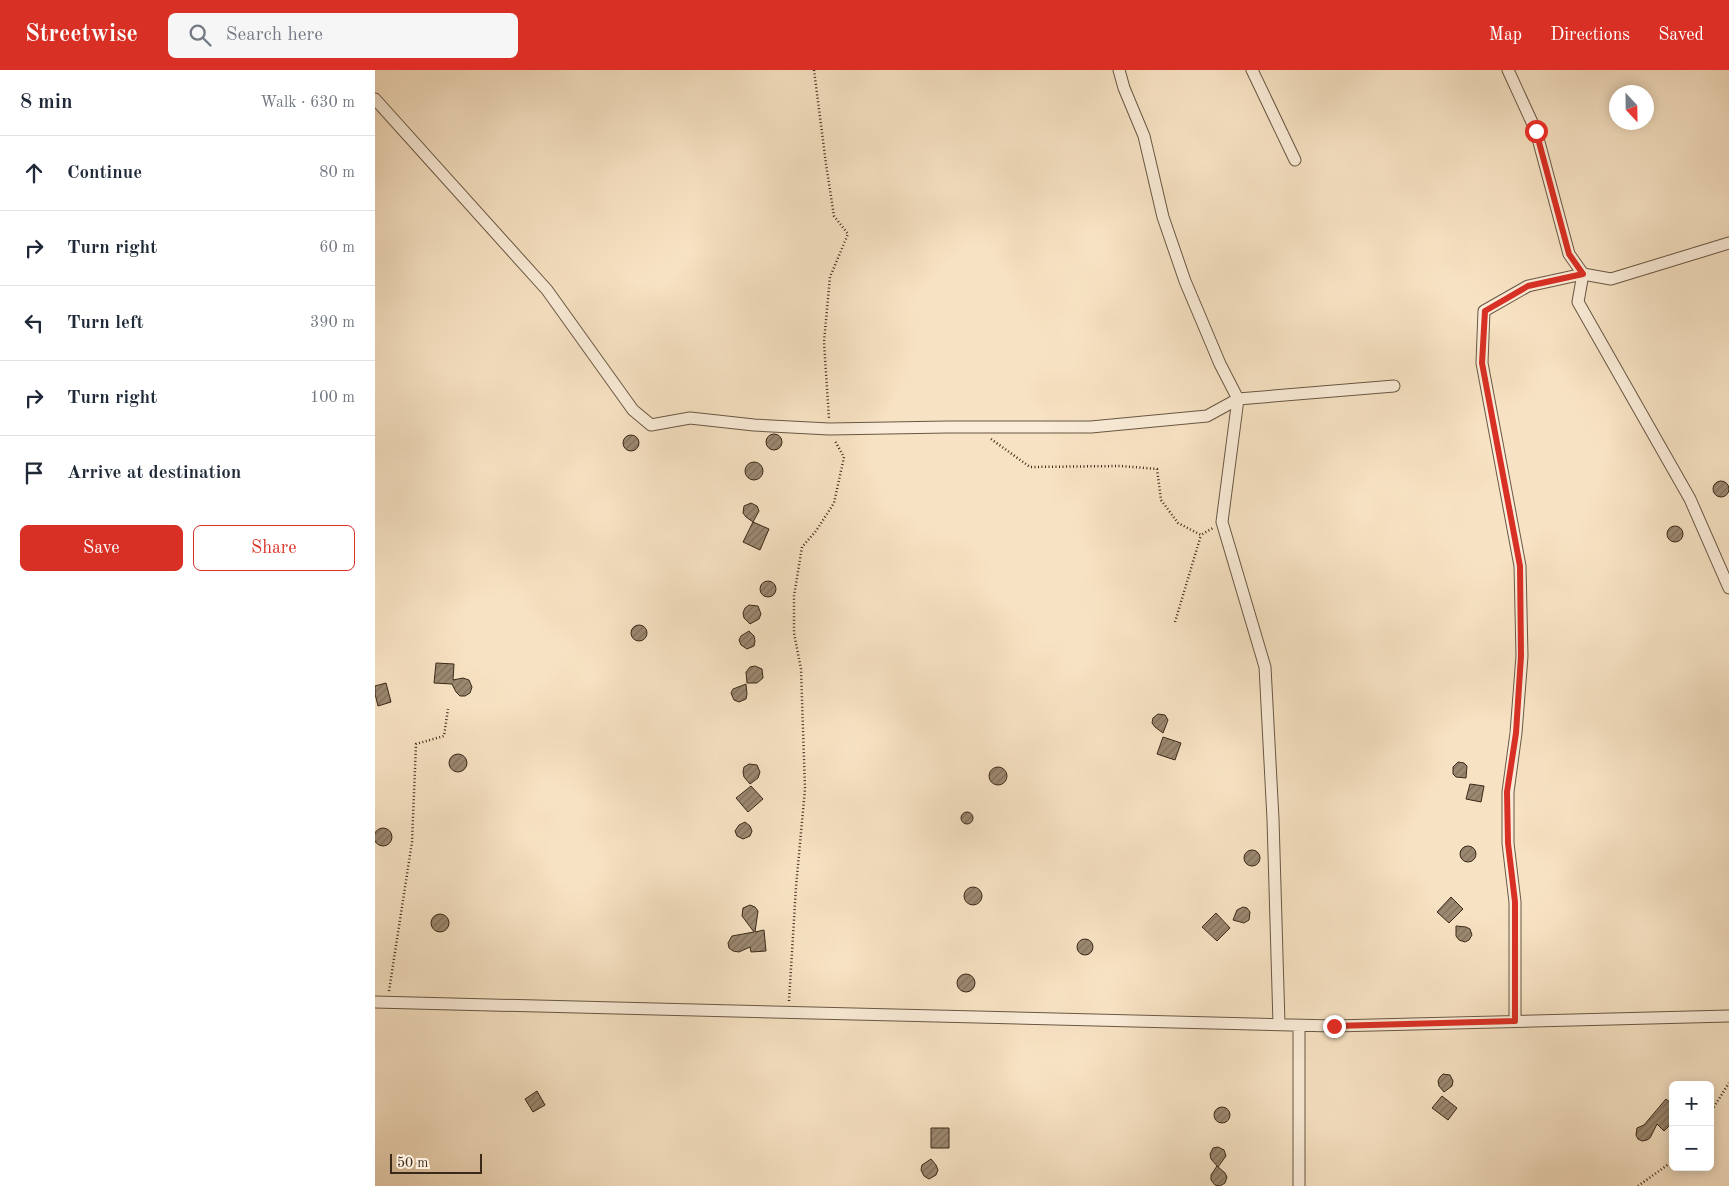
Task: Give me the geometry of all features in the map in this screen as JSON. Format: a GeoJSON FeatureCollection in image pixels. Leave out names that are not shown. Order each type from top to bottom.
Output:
{"type":"FeatureCollection","features":[{"type":"Feature","properties":{"kind":"street"},"geometry":{"type":"LineString","coordinates":[[1119,70],[1124,88],[1144,136],[1163,217],[1185,282],[1220,364],[1238,399],[1222,522],[1265,667],[1273,819],[1279,1024]]}},
{"type":"Feature","properties":{"kind":"street"},"geometry":{"type":"LineString","coordinates":[[1252,70],[1295,160]]}},
{"type":"Feature","properties":{"kind":"street"},"geometry":{"type":"LineString","coordinates":[[1508,70],[1536,131],[1569,254],[1583,274],[1578,302],[1690,499],[1729,588]]}},
{"type":"Feature","properties":{"kind":"street"},"geometry":{"type":"LineString","coordinates":[[375,99],[547,290],[633,410],[651,424],[690,418],[754,425],[829,429],[1091,427],[1207,416],[1238,399],[1394,386]]}},
{"type":"Feature","properties":{"kind":"street"},"geometry":{"type":"LineString","coordinates":[[1515,1021],[1515,902],[1508,843],[1507,792],[1516,733],[1521,656],[1520,566],[1482,363],[1485,311],[1528,286],[1583,274],[1611,279],[1729,243]]}},
{"type":"Feature","properties":{"kind":"street"},"geometry":{"type":"LineString","coordinates":[[375,1002],[1299,1025],[1729,1016]]}},
{"type":"Feature","properties":{"kind":"street"},"geometry":{"type":"LineString","coordinates":[[1299,1025],[1299,1186]]}},
{"type":"Feature","properties":{"kind":"path"},"geometry":{"type":"LineString","coordinates":[[789,1012],[796,887],[805,789],[801,669],[794,633],[794,596],[802,547],[817,531],[834,503],[844,457],[829,429],[825,342],[830,277],[848,234],[834,216],[814,70]]}},
{"type":"Feature","properties":{"kind":"path"},"geometry":{"type":"LineString","coordinates":[[973,427],[1030,467],[1121,466],[1157,469],[1161,500],[1178,523],[1201,535]]}},
{"type":"Feature","properties":{"kind":"path"},"geometry":{"type":"LineString","coordinates":[[1175,622],[1201,535],[1222,522]]}},
{"type":"Feature","properties":{"kind":"path"},"geometry":{"type":"LineString","coordinates":[[387,1003],[412,842],[415,744],[444,736],[448,709]]}},
{"type":"Feature","properties":{"kind":"path"},"geometry":{"type":"LineString","coordinates":[[1714,1106],[1729,1083]]}},
{"type":"Feature","properties":{"kind":"path"},"geometry":{"type":"LineString","coordinates":[[1639,1186],[1669,1164]]}},
{"type":"Feature","properties":{"kind":"building"},"geometry":{"type":"Polygon","coordinates":[[[774,434],[780,436],[782,442],[780,448],[774,450],[768,448],[766,442],[768,436],[774,434]]]}},
{"type":"Feature","properties":{"kind":"building"},"geometry":{"type":"Polygon","coordinates":[[[631,435],[637,437],[639,443],[637,449],[631,451],[625,449],[623,443],[625,437],[631,435]]]}},
{"type":"Feature","properties":{"kind":"building"},"geometry":{"type":"Polygon","coordinates":[[[754,462],[760,465],[763,471],[760,477],[754,480],[748,477],[745,471],[748,465],[754,462]]]}},
{"type":"Feature","properties":{"kind":"building"},"geometry":{"type":"Polygon","coordinates":[[[1721,481],[1727,483],[1729,489],[1727,495],[1721,497],[1715,495],[1713,489],[1715,483],[1721,481]]]}},
{"type":"Feature","properties":{"kind":"building"},"geometry":{"type":"Polygon","coordinates":[[[751,503],[757,506],[759,511],[753,522],[743,513],[744,506],[751,503]]]}},
{"type":"Feature","properties":{"kind":"building"},"geometry":{"type":"Polygon","coordinates":[[[753,522],[769,529],[760,550],[743,542],[753,522]]]}},
{"type":"Feature","properties":{"kind":"building"},"geometry":{"type":"Polygon","coordinates":[[[1675,526],[1681,528],[1683,534],[1681,540],[1675,542],[1669,540],[1667,534],[1669,528],[1675,526]]]}},
{"type":"Feature","properties":{"kind":"building"},"geometry":{"type":"Polygon","coordinates":[[[768,581],[774,583],[776,589],[774,595],[768,597],[762,595],[760,589],[762,583],[768,581]]]}},
{"type":"Feature","properties":{"kind":"building"},"geometry":{"type":"Polygon","coordinates":[[[749,605],[758,606],[761,614],[759,619],[750,624],[744,618],[743,613],[749,605]]]}},
{"type":"Feature","properties":{"kind":"building"},"geometry":{"type":"Polygon","coordinates":[[[639,625],[645,627],[647,633],[645,639],[639,641],[633,639],[631,633],[633,627],[639,625]]]}},
{"type":"Feature","properties":{"kind":"building"},"geometry":{"type":"Polygon","coordinates":[[[749,631],[754,636],[755,641],[754,646],[747,649],[741,645],[739,640],[741,636],[749,631]]]}},
{"type":"Feature","properties":{"kind":"building"},"geometry":{"type":"Polygon","coordinates":[[[436,663],[454,664],[453,680],[463,678],[469,680],[472,687],[470,693],[460,696],[452,684],[434,683],[436,663]]]}},
{"type":"Feature","properties":{"kind":"building"},"geometry":{"type":"Polygon","coordinates":[[[755,666],[762,669],[763,678],[757,683],[747,683],[746,672],[750,667],[755,666]]]}},
{"type":"Feature","properties":{"kind":"building"},"geometry":{"type":"Polygon","coordinates":[[[386,683],[391,702],[378,706],[375,686],[386,683]]]}},
{"type":"Feature","properties":{"kind":"building"},"geometry":{"type":"Polygon","coordinates":[[[746,684],[746,699],[739,702],[734,700],[731,693],[733,689],[746,684]]]}},
{"type":"Feature","properties":{"kind":"building"},"geometry":{"type":"Polygon","coordinates":[[[1158,714],[1165,715],[1168,720],[1163,733],[1152,723],[1153,718],[1158,714]]]}},
{"type":"Feature","properties":{"kind":"building"},"geometry":{"type":"Polygon","coordinates":[[[1163,737],[1181,743],[1175,760],[1157,754],[1163,737]]]}},
{"type":"Feature","properties":{"kind":"building"},"geometry":{"type":"Polygon","coordinates":[[[458,754],[464,757],[467,763],[464,769],[458,772],[452,769],[449,763],[452,757],[458,754]]]}},
{"type":"Feature","properties":{"kind":"building"},"geometry":{"type":"Polygon","coordinates":[[[1458,762],[1464,763],[1467,766],[1466,778],[1456,777],[1453,774],[1453,767],[1458,762]]]}},
{"type":"Feature","properties":{"kind":"building"},"geometry":{"type":"Polygon","coordinates":[[[749,764],[757,765],[760,772],[758,778],[750,784],[744,777],[743,772],[744,767],[749,764]]]}},
{"type":"Feature","properties":{"kind":"building"},"geometry":{"type":"Polygon","coordinates":[[[998,767],[1004,770],[1007,776],[1004,782],[998,785],[992,782],[989,776],[992,770],[998,767]]]}},
{"type":"Feature","properties":{"kind":"building"},"geometry":{"type":"Polygon","coordinates":[[[1470,784],[1484,786],[1481,802],[1466,799],[1470,784]]]}},
{"type":"Feature","properties":{"kind":"building"},"geometry":{"type":"Polygon","coordinates":[[[751,786],[763,799],[748,812],[736,798],[751,786]]]}},
{"type":"Feature","properties":{"kind":"building"},"geometry":{"type":"Polygon","coordinates":[[[965,812],[969,812],[973,818],[969,824],[965,824],[961,820],[961,816],[965,812]]]}},
{"type":"Feature","properties":{"kind":"building"},"geometry":{"type":"Polygon","coordinates":[[[745,822],[752,831],[750,836],[743,839],[737,836],[735,831],[739,825],[745,822]]]}},
{"type":"Feature","properties":{"kind":"building"},"geometry":{"type":"Polygon","coordinates":[[[383,828],[389,831],[392,837],[389,843],[383,846],[377,843],[374,837],[377,831],[383,828]]]}},
{"type":"Feature","properties":{"kind":"building"},"geometry":{"type":"Polygon","coordinates":[[[1468,846],[1474,848],[1476,854],[1474,860],[1468,862],[1462,860],[1460,854],[1462,848],[1468,846]]]}},
{"type":"Feature","properties":{"kind":"building"},"geometry":{"type":"Polygon","coordinates":[[[1252,850],[1258,852],[1260,858],[1258,864],[1252,866],[1246,864],[1244,858],[1246,852],[1252,850]]]}},
{"type":"Feature","properties":{"kind":"building"},"geometry":{"type":"Polygon","coordinates":[[[973,887],[979,890],[982,896],[979,902],[973,905],[967,902],[964,896],[967,890],[973,887]]]}},
{"type":"Feature","properties":{"kind":"building"},"geometry":{"type":"Polygon","coordinates":[[[1451,897],[1463,909],[1449,923],[1437,912],[1451,897]]]}},
{"type":"Feature","properties":{"kind":"building"},"geometry":{"type":"Polygon","coordinates":[[[750,905],[758,911],[755,932],[764,930],[766,951],[751,952],[750,947],[739,952],[733,951],[729,948],[728,943],[732,936],[754,932],[742,916],[743,908],[750,905]]]}},
{"type":"Feature","properties":{"kind":"building"},"geometry":{"type":"Polygon","coordinates":[[[1243,907],[1247,908],[1250,912],[1249,920],[1244,923],[1233,920],[1237,910],[1243,907]]]}},
{"type":"Feature","properties":{"kind":"building"},"geometry":{"type":"Polygon","coordinates":[[[1216,913],[1230,928],[1217,941],[1202,927],[1216,913]]]}},
{"type":"Feature","properties":{"kind":"building"},"geometry":{"type":"Polygon","coordinates":[[[440,914],[446,917],[449,923],[446,929],[440,932],[434,929],[431,923],[434,917],[440,914]]]}},
{"type":"Feature","properties":{"kind":"building"},"geometry":{"type":"Polygon","coordinates":[[[1456,926],[1470,929],[1472,935],[1469,940],[1465,942],[1459,940],[1456,936],[1456,926]]]}},
{"type":"Feature","properties":{"kind":"building"},"geometry":{"type":"Polygon","coordinates":[[[1085,939],[1091,941],[1093,947],[1091,953],[1085,955],[1079,953],[1077,947],[1079,941],[1085,939]]]}},
{"type":"Feature","properties":{"kind":"building"},"geometry":{"type":"Polygon","coordinates":[[[966,974],[972,977],[975,983],[972,989],[966,992],[960,989],[957,983],[960,977],[966,974]]]}},
{"type":"Feature","properties":{"kind":"building"},"geometry":{"type":"Polygon","coordinates":[[[1443,1074],[1450,1075],[1453,1081],[1452,1086],[1444,1092],[1439,1086],[1438,1081],[1443,1074]]]}},
{"type":"Feature","properties":{"kind":"building"},"geometry":{"type":"Polygon","coordinates":[[[537,1091],[545,1105],[533,1112],[525,1099],[537,1091]]]}},
{"type":"Feature","properties":{"kind":"building"},"geometry":{"type":"Polygon","coordinates":[[[1442,1096],[1457,1108],[1448,1120],[1432,1108],[1442,1096]]]}},
{"type":"Feature","properties":{"kind":"building"},"geometry":{"type":"Polygon","coordinates":[[[1666,1099],[1669,1102],[1669,1126],[1664,1131],[1657,1124],[1650,1138],[1642,1141],[1636,1135],[1637,1128],[1644,1125],[1666,1099]]]}},
{"type":"Feature","properties":{"kind":"building"},"geometry":{"type":"Polygon","coordinates":[[[1222,1107],[1228,1109],[1230,1115],[1228,1121],[1222,1123],[1216,1121],[1214,1115],[1216,1109],[1222,1107]]]}},
{"type":"Feature","properties":{"kind":"building"},"geometry":{"type":"Polygon","coordinates":[[[931,1128],[949,1128],[949,1148],[931,1148],[931,1128]]]}},
{"type":"Feature","properties":{"kind":"building"},"geometry":{"type":"Polygon","coordinates":[[[1218,1147],[1224,1150],[1226,1156],[1218,1167],[1211,1159],[1210,1154],[1213,1148],[1218,1147]]]}},
{"type":"Feature","properties":{"kind":"building"},"geometry":{"type":"Polygon","coordinates":[[[931,1159],[938,1170],[936,1175],[929,1179],[924,1176],[921,1170],[922,1165],[931,1159]]]}},
{"type":"Feature","properties":{"kind":"building"},"geometry":{"type":"Polygon","coordinates":[[[1217,1166],[1227,1177],[1225,1183],[1220,1186],[1215,1185],[1211,1180],[1211,1175],[1217,1166]]]}},
{"type":"Feature","properties":{"kind":"route"},"geometry":{"type":"LineString","coordinates":[[1334,1026],[1515,1021],[1515,902],[1508,843],[1507,792],[1516,733],[1521,656],[1520,566],[1482,363],[1485,311],[1528,286],[1583,274],[1569,254],[1536,131]]}}]}
